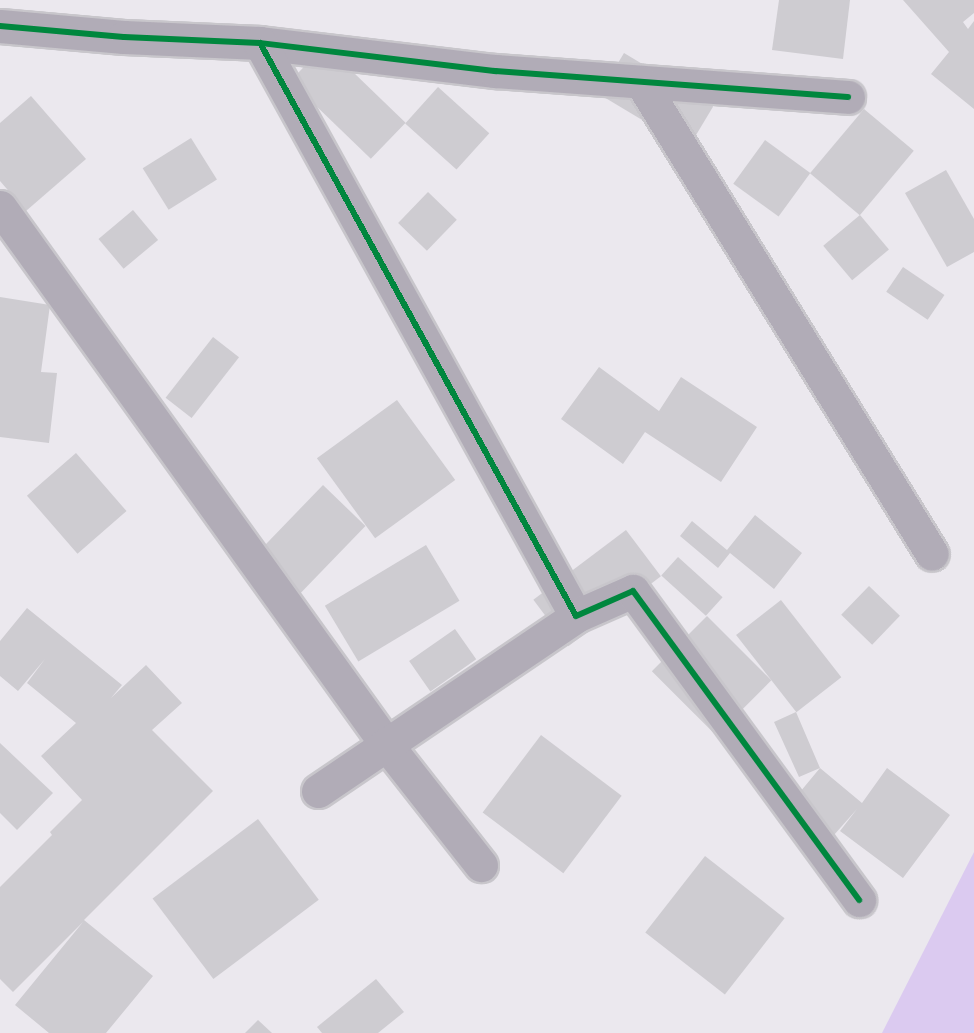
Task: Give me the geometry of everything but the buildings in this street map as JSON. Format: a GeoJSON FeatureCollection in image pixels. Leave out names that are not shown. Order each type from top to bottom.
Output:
{"type":"FeatureCollection","features":[{"type":"Feature","properties":{"kind":"street"},"geometry":{"type":"LineString","coordinates":[[0,26],[124,37],[260,43],[495,70],[848,97]]}},
{"type":"Feature","properties":{"kind":"street"},"geometry":{"type":"LineString","coordinates":[[260,43],[576,616]]}},
{"type":"Feature","properties":{"kind":"street"},"geometry":{"type":"LineString","coordinates":[[641,82],[932,554]]}},
{"type":"Feature","properties":{"kind":"street"},"geometry":{"type":"LineString","coordinates":[[0,207],[386,744],[482,865]]}},
{"type":"Feature","properties":{"kind":"street"},"geometry":{"type":"LineString","coordinates":[[318,791],[576,616],[633,591],[858,900]]}},
{"type":"Feature","properties":{"kind":"shaded area"},"geometry":{"type":"Polygon","coordinates":[[[974,852],[974,1033],[882,1033],[974,852]]]}},
{"type":"Feature","properties":{"kind":"cycle path"},"geometry":{"type":"LineString","coordinates":[[0,26],[124,37],[260,43],[495,71],[848,97]]}},
{"type":"Feature","properties":{"kind":"cycle path"},"geometry":{"type":"LineString","coordinates":[[260,43],[576,616],[633,591],[859,900]]}}]}
